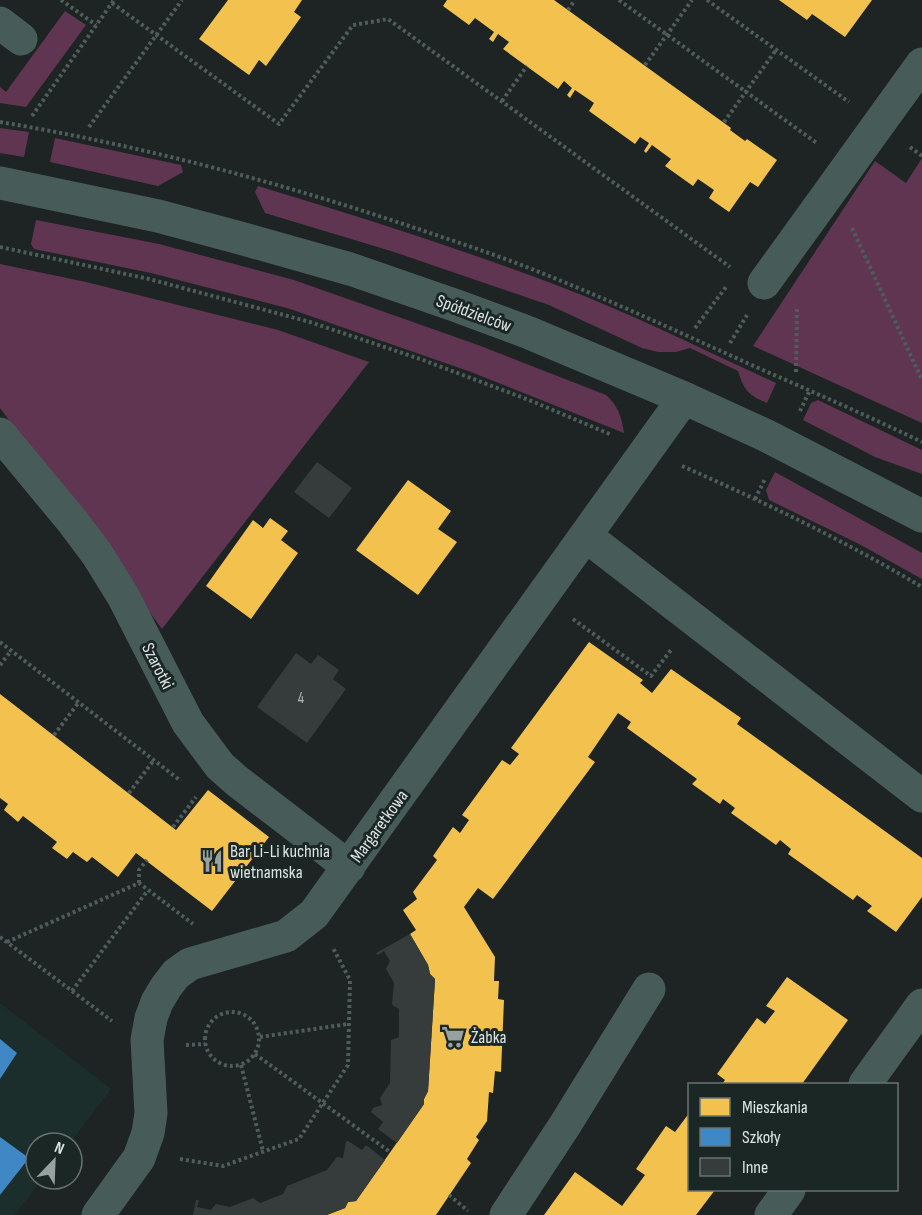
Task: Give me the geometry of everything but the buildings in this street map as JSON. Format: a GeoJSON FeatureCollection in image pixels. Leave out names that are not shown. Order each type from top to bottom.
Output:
{"type":"FeatureCollection","features":[{"type":"Feature","properties":{"kind":"street"},"geometry":{"type":"LineString","coordinates":[[751,277],[848,166],[922,64]]}},
{"type":"Feature","properties":{"kind":"street","name":"Spółdzielców"},"geometry":{"type":"LineString","coordinates":[[0,183],[158,216],[350,269],[527,332],[765,435],[922,516]]}},
{"type":"Feature","properties":{"kind":"street","name":"Margaretkowa"},"geometry":{"type":"LineString","coordinates":[[98,1215],[139,1158],[148,1133],[151,1113],[147,1040],[157,1002],[176,974],[190,964],[286,936],[314,914],[684,398]]}},
{"type":"Feature","properties":{"kind":"street","name":"Szarotki"},"geometry":{"type":"LineString","coordinates":[[0,434],[98,554],[123,596],[188,723],[209,753],[237,781],[349,867]]}},
{"type":"Feature","properties":{"kind":"street"},"geometry":{"type":"LineString","coordinates":[[586,536],[922,796]]}},
{"type":"Feature","properties":{"kind":"street"},"geometry":{"type":"LineString","coordinates":[[506,1215],[649,989]]}},
{"type":"Feature","properties":{"kind":"street"},"geometry":{"type":"LineString","coordinates":[[866,1083],[922,1005]]}},
{"type":"Feature","properties":{"kind":"street"},"geometry":{"type":"LineString","coordinates":[[771,1215],[788,1191]]}},
{"type":"Feature","properties":{"kind":"path"},"geometry":{"type":"LineString","coordinates":[[61,0],[96,26]]}},
{"type":"Feature","properties":{"kind":"path"},"geometry":{"type":"LineString","coordinates":[[89,127],[182,0]]}},
{"type":"Feature","properties":{"kind":"path"},"geometry":{"type":"LineString","coordinates":[[568,10],[575,0]]}},
{"type":"Feature","properties":{"kind":"path"},"geometry":{"type":"LineString","coordinates":[[619,0],[848,166]]}},
{"type":"Feature","properties":{"kind":"path"},"geometry":{"type":"LineString","coordinates":[[645,65],[692,0]]}},
{"type":"Feature","properties":{"kind":"path"},"geometry":{"type":"LineString","coordinates":[[707,0],[922,156]]}},
{"type":"Feature","properties":{"kind":"path"},"geometry":{"type":"LineString","coordinates":[[32,116],[113,2],[279,124],[353,25],[388,19],[751,277]]}},
{"type":"Feature","properties":{"kind":"path"},"geometry":{"type":"LineString","coordinates":[[724,122],[776,50]]}},
{"type":"Feature","properties":{"kind":"path"},"geometry":{"type":"LineString","coordinates":[[502,101],[527,66]]}},
{"type":"Feature","properties":{"kind":"path"},"geometry":{"type":"LineString","coordinates":[[0,122],[153,152],[238,174],[471,247],[547,275],[622,307],[922,442]]}},
{"type":"Feature","properties":{"kind":"path"},"geometry":{"type":"LineString","coordinates":[[849,222],[922,380]]}},
{"type":"Feature","properties":{"kind":"path"},"geometry":{"type":"LineString","coordinates":[[0,247],[149,279],[310,322],[423,360],[529,400],[737,490],[922,587]]}},
{"type":"Feature","properties":{"kind":"path"},"geometry":{"type":"LineString","coordinates":[[695,328],[730,281]]}},
{"type":"Feature","properties":{"kind":"path"},"geometry":{"type":"LineString","coordinates":[[796,372],[797,334]]}},
{"type":"Feature","properties":{"kind":"path"},"geometry":{"type":"LineString","coordinates":[[565,614],[651,676],[665,658]]}},
{"type":"Feature","properties":{"kind":"path"},"geometry":{"type":"LineString","coordinates":[[0,642],[189,787]]}},
{"type":"Feature","properties":{"kind":"path"},"geometry":{"type":"LineString","coordinates":[[0,664],[11,651]]}},
{"type":"Feature","properties":{"kind":"path"},"geometry":{"type":"LineString","coordinates":[[54,735],[79,702]]}},
{"type":"Feature","properties":{"kind":"path"},"geometry":{"type":"LineString","coordinates":[[129,793],[154,760]]}},
{"type":"Feature","properties":{"kind":"path"},"geometry":{"type":"LineString","coordinates":[[139,883],[139,870],[147,860]]}},
{"type":"Feature","properties":{"kind":"path"},"geometry":{"type":"LineString","coordinates":[[139,883],[231,952]]}},
{"type":"Feature","properties":{"kind":"path"},"geometry":{"type":"LineString","coordinates":[[7,942],[139,883]]}},
{"type":"Feature","properties":{"kind":"path"},"geometry":{"type":"LineString","coordinates":[[72,991],[148,890]]}},
{"type":"Feature","properties":{"kind":"path"},"geometry":{"type":"LineString","coordinates":[[0,937],[111,1021]]}},
{"type":"Feature","properties":{"kind":"path"},"geometry":{"type":"LineString","coordinates":[[177,1158],[223,1166],[299,1139],[324,1103],[348,1065],[350,980],[328,940]]}},
{"type":"Feature","properties":{"kind":"path"},"geometry":{"type":"LineString","coordinates":[[230,1011],[247,1016],[258,1029],[260,1037],[255,1054],[241,1065],[222,1065],[208,1053],[205,1044],[208,1025],[214,1018],[230,1011]]}},
{"type":"Feature","properties":{"kind":"path"},"geometry":{"type":"LineString","coordinates":[[260,1037],[348,1024]]}},
{"type":"Feature","properties":{"kind":"path"},"geometry":{"type":"LineString","coordinates":[[255,1054],[390,1152]]}},
{"type":"Feature","properties":{"kind":"path"},"geometry":{"type":"LineString","coordinates":[[241,1065],[263,1152]]}},
{"type":"Feature","properties":{"kind":"path"},"geometry":{"type":"LineString","coordinates":[[449,1195],[473,1215]]}},
{"type":"Feature","properties":{"kind":"shaded area"},"geometry":{"type":"Polygon","coordinates":[[[65,11],[86,25],[26,107],[0,103],[0,87],[6,92],[65,11]]]}},
{"type":"Feature","properties":{"kind":"shaded area"},"geometry":{"type":"Polygon","coordinates":[[[0,128],[29,132],[24,157],[0,153],[0,128]]]}},
{"type":"Feature","properties":{"kind":"shaded area"},"geometry":{"type":"Polygon","coordinates":[[[55,138],[181,165],[183,172],[158,186],[50,162],[55,138]]]}},
{"type":"Feature","properties":{"kind":"shaded area"},"geometry":{"type":"Polygon","coordinates":[[[922,158],[922,423],[753,346],[875,161],[906,183],[922,158]]]}},
{"type":"Feature","properties":{"kind":"shaded area"},"geometry":{"type":"Polygon","coordinates":[[[258,186],[408,233],[556,285],[639,320],[776,383],[767,403],[748,391],[738,371],[690,348],[676,352],[658,352],[642,348],[549,305],[394,252],[265,213],[255,192],[258,186]]]}},
{"type":"Feature","properties":{"kind":"shaded area"},"geometry":{"type":"Polygon","coordinates":[[[36,220],[159,244],[294,280],[478,345],[606,395],[619,412],[624,433],[471,372],[287,308],[151,273],[34,249],[31,244],[36,220]]]}},
{"type":"Feature","properties":{"kind":"shaded area"},"geometry":{"type":"Polygon","coordinates":[[[0,264],[86,282],[278,330],[369,362],[162,629],[0,408],[0,264]]]}},
{"type":"Feature","properties":{"kind":"shaded area"},"geometry":{"type":"Polygon","coordinates":[[[818,400],[922,450],[922,474],[875,457],[803,420],[811,403],[818,400]]]}},
{"type":"Feature","properties":{"kind":"shaded area"},"geometry":{"type":"Polygon","coordinates":[[[775,472],[922,553],[922,579],[859,544],[769,500],[766,490],[775,472]]]}},
{"type":"Feature","properties":{"kind":"shaded area"},"geometry":{"type":"Polygon","coordinates":[[[0,1003],[111,1089],[79,1131],[24,1131],[24,1191],[33,1191],[15,1215],[0,1215],[0,1003]]]}},
{"type":"Feature","properties":{"kind":"place","name":"Bar Li-Li kuchnia wietnamska"},"geometry":{"type":"Point","coordinates":[212,861]}},
{"type":"Feature","properties":{"kind":"place","name":"Żabka"},"geometry":{"type":"Point","coordinates":[453,1037]}}]}
